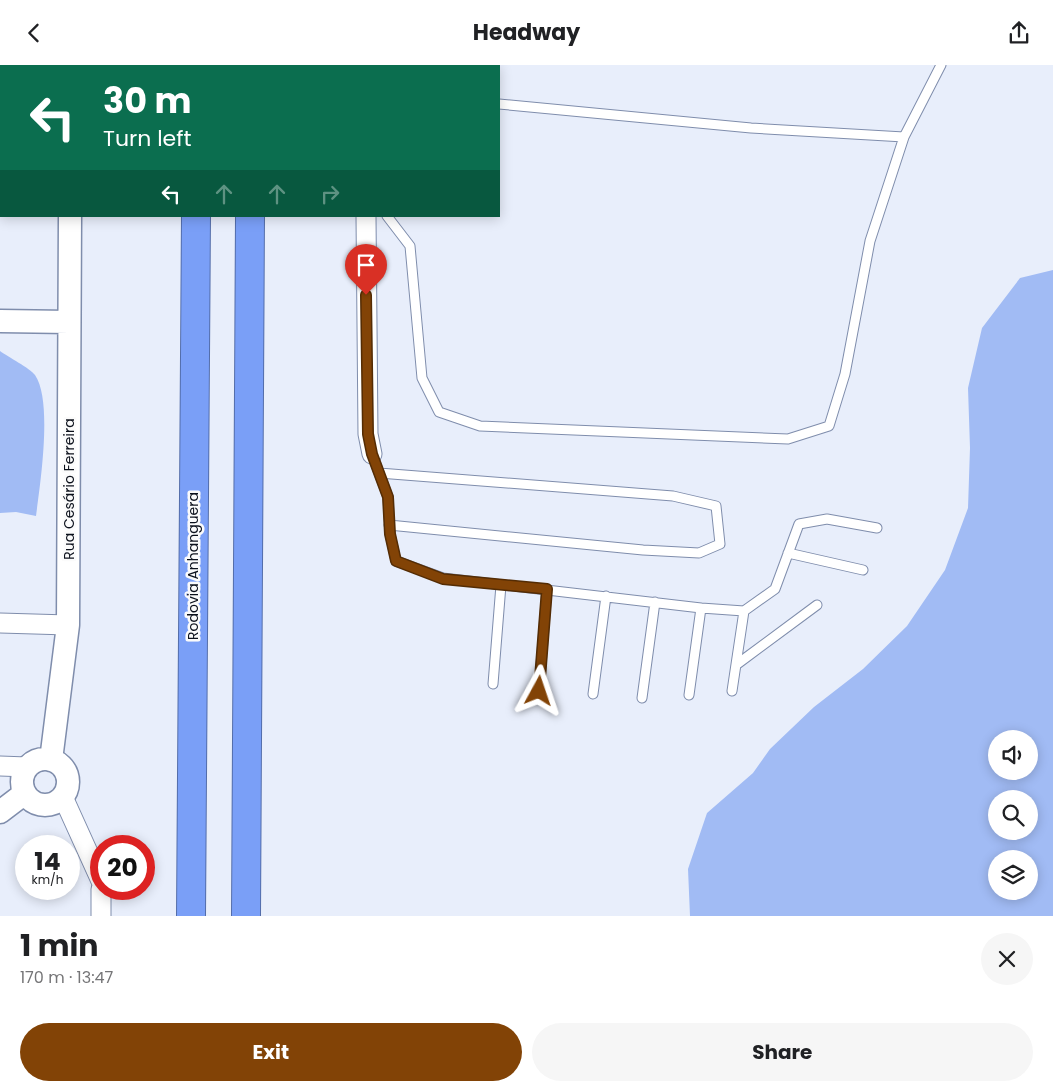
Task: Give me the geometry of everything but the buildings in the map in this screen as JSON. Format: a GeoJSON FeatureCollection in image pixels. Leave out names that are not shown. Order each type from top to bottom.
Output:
{"type":"FeatureCollection","features":[{"type":"Feature","properties":{"kind":"highway","name":"Rodovia Anhanguera"},"geometry":{"type":"LineString","coordinates":[[191,916],[196,217]]}},
{"type":"Feature","properties":{"kind":"highway"},"geometry":{"type":"LineString","coordinates":[[246,916],[250,217]]}},
{"type":"Feature","properties":{"kind":"street","name":"Rua Cesário Ferreira"},"geometry":{"type":"LineString","coordinates":[[51,760],[68,625],[70,217]]}},
{"type":"Feature","properties":{"kind":"street"},"geometry":{"type":"LineString","coordinates":[[366,217],[368,434],[372,454]]}},
{"type":"Feature","properties":{"kind":"street"},"geometry":{"type":"LineString","coordinates":[[0,321],[69,322]]}},
{"type":"Feature","properties":{"kind":"street"},"geometry":{"type":"LineString","coordinates":[[0,623],[68,625]]}},
{"type":"Feature","properties":{"kind":"street"},"geometry":{"type":"LineString","coordinates":[[0,766],[27,767],[41,759],[51,760],[62,766],[66,773],[68,787],[63,797],[53,804],[45,805],[31,801],[24,793],[22,781],[27,767]]}},
{"type":"Feature","properties":{"kind":"street"},"geometry":{"type":"LineString","coordinates":[[0,812],[24,793]]}},
{"type":"Feature","properties":{"kind":"street"},"geometry":{"type":"LineString","coordinates":[[63,797],[90,857]]}},
{"type":"Feature","properties":{"kind":"street"},"geometry":{"type":"LineString","coordinates":[[101,900],[101,916]]}},
{"type":"Feature","properties":{"kind":"lane"},"geometry":{"type":"LineString","coordinates":[[388,217],[410,246],[422,378],[439,412],[480,426],[788,439],[829,426],[846,374],[870,241],[904,137],[941,65]]}},
{"type":"Feature","properties":{"kind":"lane"},"geometry":{"type":"LineString","coordinates":[[500,104],[751,128],[904,137]]}},
{"type":"Feature","properties":{"kind":"lane"},"geometry":{"type":"LineString","coordinates":[[372,454],[388,497],[389,525],[396,561],[443,579],[547,589],[701,608],[744,611],[776,589],[799,524],[828,519],[877,528]]}},
{"type":"Feature","properties":{"kind":"lane"},"geometry":{"type":"LineString","coordinates":[[379,473],[673,497],[716,506],[720,544],[699,553],[643,550],[389,525]]}},
{"type":"Feature","properties":{"kind":"lane"},"geometry":{"type":"LineString","coordinates":[[788,553],[863,570]]}},
{"type":"Feature","properties":{"kind":"lane"},"geometry":{"type":"LineString","coordinates":[[493,684],[501,585]]}},
{"type":"Feature","properties":{"kind":"lane"},"geometry":{"type":"LineString","coordinates":[[539,691],[547,589]]}},
{"type":"Feature","properties":{"kind":"lane"},"geometry":{"type":"LineString","coordinates":[[593,694],[606,596]]}},
{"type":"Feature","properties":{"kind":"lane"},"geometry":{"type":"LineString","coordinates":[[642,698],[655,602]]}},
{"type":"Feature","properties":{"kind":"lane"},"geometry":{"type":"LineString","coordinates":[[736,665],[817,605]]}},
{"type":"Feature","properties":{"kind":"lane"},"geometry":{"type":"LineString","coordinates":[[689,695],[701,608]]}},
{"type":"Feature","properties":{"kind":"lane"},"geometry":{"type":"LineString","coordinates":[[732,691],[744,611]]}},
{"type":"Feature","properties":{"kind":"shaded area"},"geometry":{"type":"Polygon","coordinates":[[[1053,270],[1053,916],[690,916],[688,869],[707,813],[753,773],[770,749],[814,707],[863,669],[907,626],[945,570],[968,508],[970,448],[968,388],[982,328],[1020,278],[1053,270]]]}},
{"type":"Feature","properties":{"kind":"shaded area"},"geometry":{"type":"Polygon","coordinates":[[[0,351],[32,372],[40,387],[43,404],[44,444],[36,516],[16,512],[0,513],[0,351]]]}},
{"type":"Feature","properties":{"kind":"route"},"geometry":{"type":"LineString","coordinates":[[366,295],[368,434],[372,454],[388,497],[390,534],[396,561],[443,579],[547,589],[539,691]]}}]}
